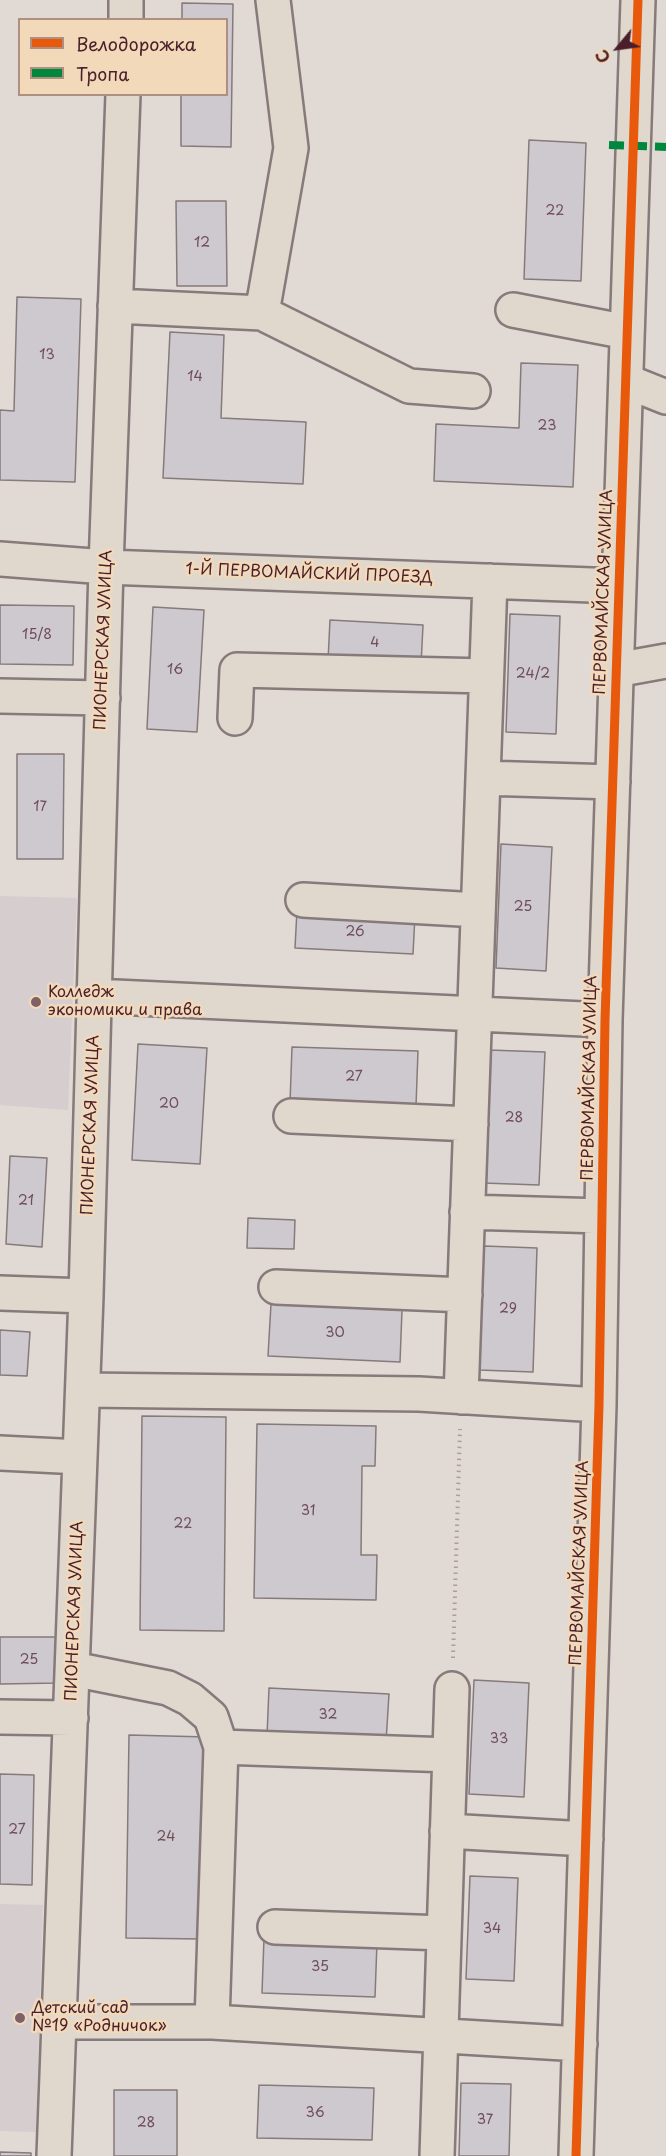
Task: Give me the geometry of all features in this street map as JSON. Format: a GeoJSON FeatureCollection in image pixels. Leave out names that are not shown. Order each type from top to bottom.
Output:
{"type":"FeatureCollection","features":[{"type":"Feature","properties":{"kind":"street"},"geometry":{"type":"LineString","coordinates":[[126,0],[126,18]]}},
{"type":"Feature","properties":{"kind":"street"},"geometry":{"type":"LineString","coordinates":[[262,313],[291,148],[273,0]]}},
{"type":"Feature","properties":{"kind":"street","name":"ПЕРВОМАЙСКАЯ УЛИЦА"},"geometry":{"type":"LineString","coordinates":[[576,2156],[599,1405],[605,1020],[638,0]]}},
{"type":"Feature","properties":{"kind":"street","name":"ПИОНЕРСКАЯ УЛИЦА"},"geometry":{"type":"LineString","coordinates":[[54,2156],[61,2022],[83,1390],[106,567],[123,96]]}},
{"type":"Feature","properties":{"kind":"street"},"geometry":{"type":"LineString","coordinates":[[116,306],[262,313],[409,386],[473,391]]}},
{"type":"Feature","properties":{"kind":"street"},"geometry":{"type":"LineString","coordinates":[[513,310],[627,332]]}},
{"type":"Feature","properties":{"kind":"street"},"geometry":{"type":"LineString","coordinates":[[626,381],[666,397]]}},
{"type":"Feature","properties":{"kind":"street","name":"1-Й ПЕРВОМАЙСКИЙ ПРОЕЗД"},"geometry":{"type":"LineString","coordinates":[[0,559],[106,567],[619,586]]}},
{"type":"Feature","properties":{"kind":"street"},"geometry":{"type":"LineString","coordinates":[[461,1397],[490,581]]}},
{"type":"Feature","properties":{"kind":"street"},"geometry":{"type":"LineString","coordinates":[[616,670],[666,661]]}},
{"type":"Feature","properties":{"kind":"street"},"geometry":{"type":"LineString","coordinates":[[236,718],[237,670],[486,676]]}},
{"type":"Feature","properties":{"kind":"street"},"geometry":{"type":"LineString","coordinates":[[0,696],[103,698]]}},
{"type":"Feature","properties":{"kind":"street"},"geometry":{"type":"LineString","coordinates":[[483,778],[613,782]]}},
{"type":"Feature","properties":{"kind":"street"},"geometry":{"type":"LineString","coordinates":[[303,900],[478,910]]}},
{"type":"Feature","properties":{"kind":"street"},"geometry":{"type":"LineString","coordinates":[[94,996],[605,1020]]}},
{"type":"Feature","properties":{"kind":"street"},"geometry":{"type":"LineString","coordinates":[[291,1116],[471,1124]]}},
{"type":"Feature","properties":{"kind":"street"},"geometry":{"type":"LineString","coordinates":[[467,1212],[602,1216]]}},
{"type":"Feature","properties":{"kind":"street"},"geometry":{"type":"LineString","coordinates":[[276,1287],[465,1295]]}},
{"type":"Feature","properties":{"kind":"street"},"geometry":{"type":"LineString","coordinates":[[0,1293],[86,1296]]}},
{"type":"Feature","properties":{"kind":"street"},"geometry":{"type":"LineString","coordinates":[[83,1390],[419,1394],[599,1405]]}},
{"type":"Feature","properties":{"kind":"street"},"geometry":{"type":"LineString","coordinates":[[0,1453],[80,1456]]}},
{"type":"Feature","properties":{"kind":"street"},"geometry":{"type":"LineString","coordinates":[[73,1669],[168,1688],[190,1699],[211,1717],[221,1747],[212,2022]]}},
{"type":"Feature","properties":{"kind":"street"},"geometry":{"type":"LineString","coordinates":[[437,2156],[452,1689]]}},
{"type":"Feature","properties":{"kind":"street"},"geometry":{"type":"LineString","coordinates":[[0,1717],[71,1718]]}},
{"type":"Feature","properties":{"kind":"street"},"geometry":{"type":"LineString","coordinates":[[221,1747],[450,1755]]}},
{"type":"Feature","properties":{"kind":"street"},"geometry":{"type":"LineString","coordinates":[[447,1831],[586,1839]]}},
{"type":"Feature","properties":{"kind":"street"},"geometry":{"type":"LineString","coordinates":[[275,1927],[444,1933]]}},
{"type":"Feature","properties":{"kind":"street"},"geometry":{"type":"LineString","coordinates":[[61,2022],[212,2022],[580,2044]]}},
{"type":"Feature","properties":{"kind":"path"},"geometry":{"type":"LineString","coordinates":[[452,1689],[461,1397]]}},
{"type":"Feature","properties":{"kind":"shaded area","name":"Колледж экономики и права"},"geometry":{"type":"Polygon","coordinates":[[[0,896],[77,898],[68,1110],[0,1105],[0,896]]]}},
{"type":"Feature","properties":{"kind":"shaded area","name":"Детский сад №19 «Родничок»"},"geometry":{"type":"Polygon","coordinates":[[[0,1904],[43,1905],[36,2132],[0,2131],[0,1904]]]}},
{"type":"Feature","properties":{"kind":"building"},"geometry":{"type":"Polygon","coordinates":[[[182,3],[233,4],[231,147],[181,146],[181,96],[228,96],[228,18],[182,18],[182,3]]]}},
{"type":"Feature","properties":{"kind":"building"},"geometry":{"type":"Polygon","coordinates":[[[529,140],[586,143],[581,281],[524,279],[529,140]]]}},
{"type":"Feature","properties":{"kind":"building"},"geometry":{"type":"Polygon","coordinates":[[[176,201],[226,201],[227,286],[177,286],[176,201]]]}},
{"type":"Feature","properties":{"kind":"building"},"geometry":{"type":"Polygon","coordinates":[[[17,297],[81,299],[75,482],[0,480],[0,410],[14,411],[17,297]]]}},
{"type":"Feature","properties":{"kind":"building"},"geometry":{"type":"Polygon","coordinates":[[[170,332],[224,335],[221,418],[306,422],[303,484],[163,478],[170,332]]]}},
{"type":"Feature","properties":{"kind":"building"},"geometry":{"type":"Polygon","coordinates":[[[521,363],[578,365],[573,487],[434,481],[436,424],[519,428],[521,363]]]}},
{"type":"Feature","properties":{"kind":"building"},"geometry":{"type":"Polygon","coordinates":[[[0,605],[74,606],[73,665],[0,664],[0,605]]]}},
{"type":"Feature","properties":{"kind":"building"},"geometry":{"type":"Polygon","coordinates":[[[153,607],[204,610],[197,732],[147,729],[153,607]]]}},
{"type":"Feature","properties":{"kind":"building"},"geometry":{"type":"Polygon","coordinates":[[[510,614],[560,616],[556,734],[506,732],[510,614]]]}},
{"type":"Feature","properties":{"kind":"building"},"geometry":{"type":"Polygon","coordinates":[[[330,620],[423,625],[421,665],[328,661],[330,620]]]}},
{"type":"Feature","properties":{"kind":"building"},"geometry":{"type":"Polygon","coordinates":[[[17,754],[64,754],[63,859],[17,859],[17,754]]]}},
{"type":"Feature","properties":{"kind":"building"},"geometry":{"type":"Polygon","coordinates":[[[501,844],[552,847],[546,971],[496,968],[501,844]]]}},
{"type":"Feature","properties":{"kind":"building"},"geometry":{"type":"Polygon","coordinates":[[[297,910],[415,915],[413,954],[295,948],[297,910]]]}},
{"type":"Feature","properties":{"kind":"building"},"geometry":{"type":"Polygon","coordinates":[[[138,1044],[207,1048],[200,1164],[132,1160],[138,1044]]]}},
{"type":"Feature","properties":{"kind":"building"},"geometry":{"type":"Polygon","coordinates":[[[292,1047],[418,1051],[416,1106],[290,1103],[292,1047]]]}},
{"type":"Feature","properties":{"kind":"building"},"geometry":{"type":"Polygon","coordinates":[[[489,1050],[545,1052],[539,1185],[483,1183],[489,1050]]]}},
{"type":"Feature","properties":{"kind":"building"},"geometry":{"type":"Polygon","coordinates":[[[10,1156],[47,1158],[42,1247],[6,1244],[10,1156]]]}},
{"type":"Feature","properties":{"kind":"building"},"geometry":{"type":"Polygon","coordinates":[[[248,1218],[295,1220],[294,1249],[247,1248],[248,1218]]]}},
{"type":"Feature","properties":{"kind":"building"},"geometry":{"type":"Polygon","coordinates":[[[484,1246],[537,1248],[533,1372],[479,1370],[484,1246]]]}},
{"type":"Feature","properties":{"kind":"building"},"geometry":{"type":"Polygon","coordinates":[[[271,1304],[402,1310],[400,1362],[268,1356],[271,1304]]]}},
{"type":"Feature","properties":{"kind":"building"},"geometry":{"type":"Polygon","coordinates":[[[0,1330],[30,1332],[27,1376],[0,1375],[0,1330]]]}},
{"type":"Feature","properties":{"kind":"building"},"geometry":{"type":"Polygon","coordinates":[[[142,1416],[226,1417],[224,1631],[140,1630],[142,1416]]]}},
{"type":"Feature","properties":{"kind":"building"},"geometry":{"type":"Polygon","coordinates":[[[257,1424],[376,1426],[375,1466],[362,1466],[361,1555],[377,1555],[376,1600],[254,1598],[257,1424]]]}},
{"type":"Feature","properties":{"kind":"building"},"geometry":{"type":"Polygon","coordinates":[[[0,1637],[57,1637],[58,1683],[0,1684],[0,1637]]]}},
{"type":"Feature","properties":{"kind":"building"},"geometry":{"type":"Polygon","coordinates":[[[474,1680],[529,1683],[524,1797],[469,1794],[474,1680]]]}},
{"type":"Feature","properties":{"kind":"building"},"geometry":{"type":"Polygon","coordinates":[[[269,1688],[389,1694],[386,1742],[267,1736],[269,1688]]]}},
{"type":"Feature","properties":{"kind":"building"},"geometry":{"type":"Polygon","coordinates":[[[129,1735],[207,1737],[203,1939],[126,1938],[129,1735]]]}},
{"type":"Feature","properties":{"kind":"building"},"geometry":{"type":"Polygon","coordinates":[[[0,1774],[34,1775],[32,1885],[0,1884],[0,1774]]]}},
{"type":"Feature","properties":{"kind":"building"},"geometry":{"type":"Polygon","coordinates":[[[470,1876],[518,1878],[514,1981],[466,1979],[470,1876]]]}},
{"type":"Feature","properties":{"kind":"building"},"geometry":{"type":"Polygon","coordinates":[[[264,1938],[377,1942],[375,1997],[262,1993],[264,1938]]]}},
{"type":"Feature","properties":{"kind":"building"},"geometry":{"type":"Polygon","coordinates":[[[461,2083],[511,2084],[509,2156],[459,2156],[461,2083]]]}},
{"type":"Feature","properties":{"kind":"building"},"geometry":{"type":"Polygon","coordinates":[[[259,2085],[374,2088],[372,2140],[257,2138],[259,2085]]]}},
{"type":"Feature","properties":{"kind":"building"},"geometry":{"type":"Polygon","coordinates":[[[114,2090],[177,2090],[177,2156],[114,2156],[114,2090]]]}},
{"type":"Feature","properties":{"kind":"building"},"geometry":{"type":"Polygon","coordinates":[[[0,2152],[31,2153],[31,2156],[0,2156],[0,2152]]]}},
{"type":"Feature","properties":{"kind":"marked path"},"geometry":{"type":"LineString","coordinates":[[609,145],[666,147]]}},
{"type":"Feature","properties":{"kind":"cycle path"},"geometry":{"type":"LineString","coordinates":[[576,2156],[599,1405],[605,1020],[638,0]]}},
{"type":"Feature","properties":{"kind":"place","name":"Колледж экономики и права"},"geometry":{"type":"Point","coordinates":[36,1002]}},
{"type":"Feature","properties":{"kind":"place","name":"Детский сад №19 «Родничок»"},"geometry":{"type":"Point","coordinates":[20,2018]}}]}
